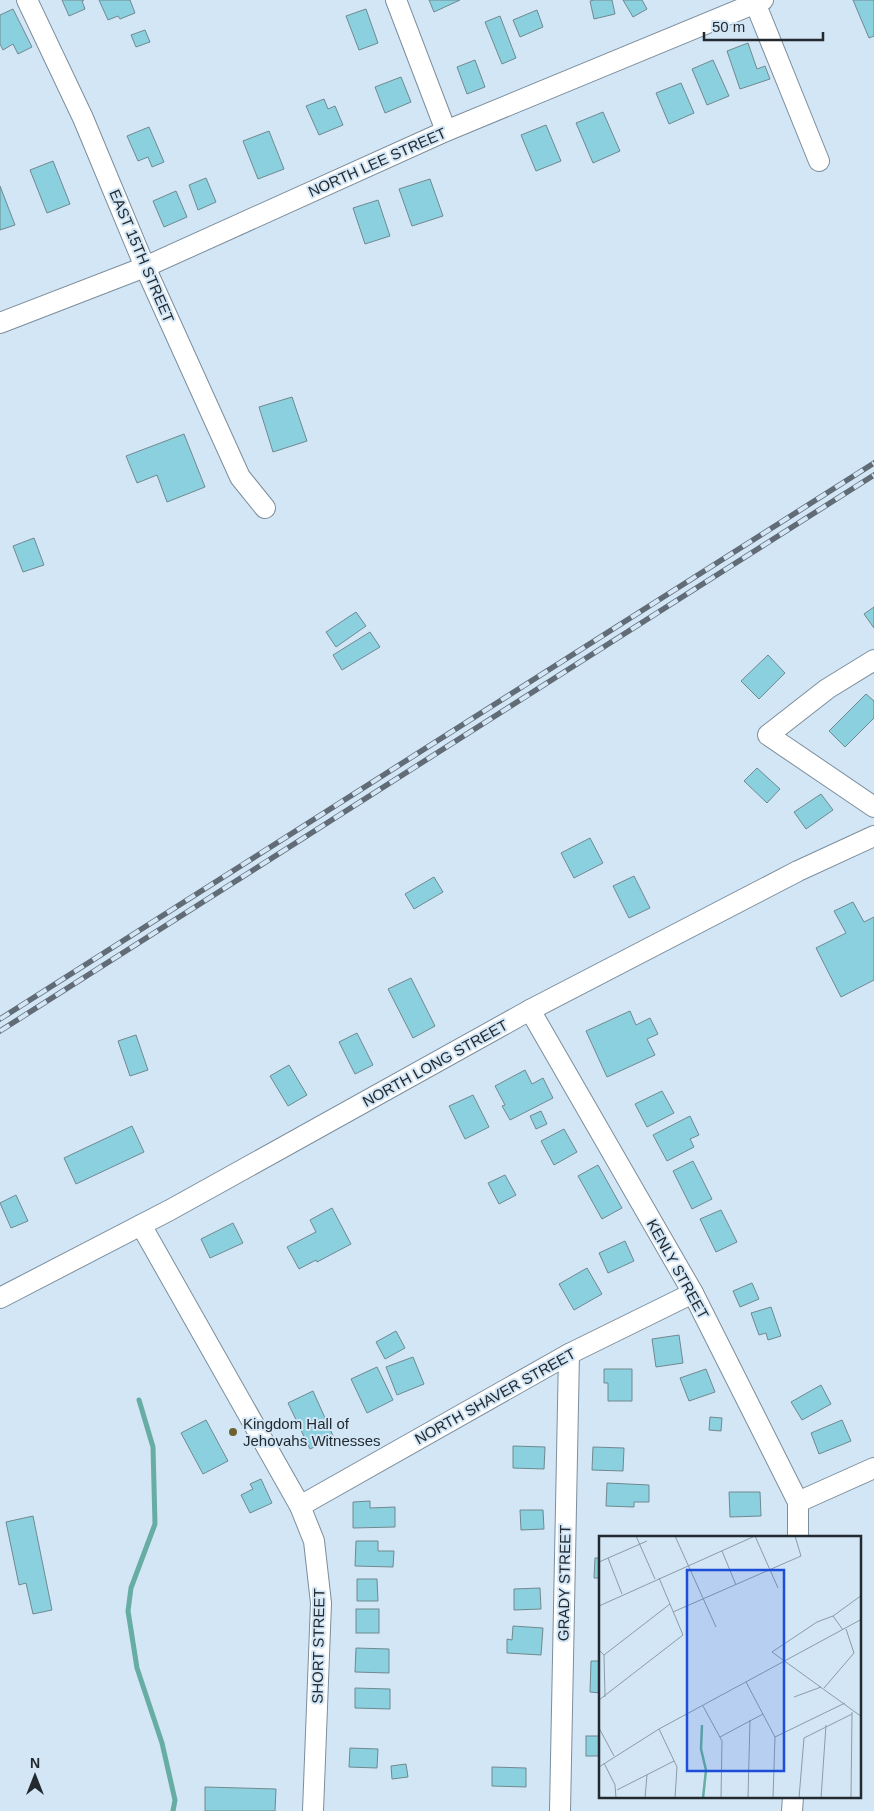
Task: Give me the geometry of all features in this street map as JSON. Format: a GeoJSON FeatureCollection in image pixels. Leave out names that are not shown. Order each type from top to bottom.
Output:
{"type":"FeatureCollection","features":[{"type":"Feature","properties":{"kind":"street","name":"EAST 15TH STREET"},"geometry":{"type":"LineString","coordinates":[[27,0],[83,118],[145,267],[240,477],[265,508]]}},
{"type":"Feature","properties":{"kind":"street"},"geometry":{"type":"LineString","coordinates":[[396,0],[446,131]]}},
{"type":"Feature","properties":{"kind":"street","name":"NORTH LEE STREET"},"geometry":{"type":"LineString","coordinates":[[0,323],[145,267],[446,131],[757,1]]}},
{"type":"Feature","properties":{"kind":"street"},"geometry":{"type":"LineString","coordinates":[[757,1],[820,161]]}},
{"type":"Feature","properties":{"kind":"street"},"geometry":{"type":"LineString","coordinates":[[874,660],[827,689],[768,735],[874,807]]}},
{"type":"Feature","properties":{"kind":"street","name":"NORTH LONG STREET"},"geometry":{"type":"LineString","coordinates":[[0,1298],[141,1225],[530,1010],[798,871],[874,836]]}},
{"type":"Feature","properties":{"kind":"street","name":"KENLY STREET"},"geometry":{"type":"LineString","coordinates":[[530,1010],[693,1293],[798,1502],[798,1536]]}},
{"type":"Feature","properties":{"kind":"street","name":"SHORT STREET"},"geometry":{"type":"LineString","coordinates":[[141,1225],[300,1506],[314,1541],[321,1603],[313,1811]]}},
{"type":"Feature","properties":{"kind":"street","name":"NORTH SHAVER STREET"},"geometry":{"type":"LineString","coordinates":[[300,1506],[569,1354],[693,1293]]}},
{"type":"Feature","properties":{"kind":"street","name":"GRADY STREET"},"geometry":{"type":"LineString","coordinates":[[560,1811],[569,1354]]}},
{"type":"Feature","properties":{"kind":"street"},"geometry":{"type":"LineString","coordinates":[[798,1502],[874,1468]]}},
{"type":"Feature","properties":{"kind":"street"},"geometry":{"type":"LineString","coordinates":[[792,1811],[793,1798]]}},
{"type":"Feature","properties":{"kind":"building"},"geometry":{"type":"Polygon","coordinates":[[[62,0],[84,0],[82,1],[85,9],[69,16],[62,0]]]}},
{"type":"Feature","properties":{"kind":"building"},"geometry":{"type":"Polygon","coordinates":[[[99,0],[130,0],[135,13],[120,19],[118,16],[108,20],[99,0]]]}},
{"type":"Feature","properties":{"kind":"building"},"geometry":{"type":"Polygon","coordinates":[[[429,0],[460,0],[434,12],[429,0]]]}},
{"type":"Feature","properties":{"kind":"building"},"geometry":{"type":"Polygon","coordinates":[[[612,0],[615,14],[594,19],[590,1],[612,0]]]}},
{"type":"Feature","properties":{"kind":"building"},"geometry":{"type":"Polygon","coordinates":[[[623,0],[642,0],[647,9],[633,17],[623,0]]]}},
{"type":"Feature","properties":{"kind":"building"},"geometry":{"type":"Polygon","coordinates":[[[853,0],[874,0],[874,36],[869,38],[853,0]]]}},
{"type":"Feature","properties":{"kind":"building"},"geometry":{"type":"Polygon","coordinates":[[[13,9],[32,47],[18,54],[13,44],[3,50],[0,44],[0,15],[13,9]]]}},
{"type":"Feature","properties":{"kind":"building"},"geometry":{"type":"Polygon","coordinates":[[[366,9],[378,43],[359,50],[346,16],[366,9]]]}},
{"type":"Feature","properties":{"kind":"building"},"geometry":{"type":"Polygon","coordinates":[[[537,10],[543,27],[520,37],[513,20],[537,10]]]}},
{"type":"Feature","properties":{"kind":"building"},"geometry":{"type":"Polygon","coordinates":[[[500,16],[516,58],[502,64],[485,22],[500,16]]]}},
{"type":"Feature","properties":{"kind":"building"},"geometry":{"type":"Polygon","coordinates":[[[145,30],[150,42],[136,47],[131,35],[145,30]]]}},
{"type":"Feature","properties":{"kind":"building"},"geometry":{"type":"Polygon","coordinates":[[[748,43],[757,69],[765,66],[770,79],[740,89],[727,51],[748,43]]]}},
{"type":"Feature","properties":{"kind":"building"},"geometry":{"type":"Polygon","coordinates":[[[475,60],[485,87],[467,94],[457,67],[475,60]]]}},
{"type":"Feature","properties":{"kind":"building"},"geometry":{"type":"Polygon","coordinates":[[[713,60],[729,96],[707,105],[692,69],[713,60]]]}},
{"type":"Feature","properties":{"kind":"building"},"geometry":{"type":"Polygon","coordinates":[[[401,77],[411,102],[385,113],[375,87],[401,77]]]}},
{"type":"Feature","properties":{"kind":"building"},"geometry":{"type":"Polygon","coordinates":[[[681,83],[694,113],[669,124],[656,93],[681,83]]]}},
{"type":"Feature","properties":{"kind":"building"},"geometry":{"type":"Polygon","coordinates":[[[324,99],[328,109],[335,106],[343,125],[319,135],[306,106],[324,99]]]}},
{"type":"Feature","properties":{"kind":"building"},"geometry":{"type":"Polygon","coordinates":[[[603,112],[620,151],[593,163],[576,123],[603,112]]]}},
{"type":"Feature","properties":{"kind":"building"},"geometry":{"type":"Polygon","coordinates":[[[546,125],[561,161],[536,171],[521,135],[546,125]]]}},
{"type":"Feature","properties":{"kind":"building"},"geometry":{"type":"Polygon","coordinates":[[[149,127],[164,162],[152,167],[148,157],[138,161],[127,136],[149,127]]]}},
{"type":"Feature","properties":{"kind":"building"},"geometry":{"type":"Polygon","coordinates":[[[269,131],[284,169],[258,179],[243,141],[269,131]]]}},
{"type":"Feature","properties":{"kind":"building"},"geometry":{"type":"Polygon","coordinates":[[[53,161],[70,204],[47,213],[30,170],[53,161]]]}},
{"type":"Feature","properties":{"kind":"building"},"geometry":{"type":"Polygon","coordinates":[[[206,178],[216,202],[198,210],[189,185],[206,178]]]}},
{"type":"Feature","properties":{"kind":"building"},"geometry":{"type":"Polygon","coordinates":[[[430,179],[443,216],[412,226],[399,189],[430,179]]]}},
{"type":"Feature","properties":{"kind":"building"},"geometry":{"type":"Polygon","coordinates":[[[0,186],[15,225],[0,230],[0,186]]]}},
{"type":"Feature","properties":{"kind":"building"},"geometry":{"type":"Polygon","coordinates":[[[176,191],[187,217],[164,227],[153,201],[176,191]]]}},
{"type":"Feature","properties":{"kind":"building"},"geometry":{"type":"Polygon","coordinates":[[[378,200],[390,236],[365,244],[353,208],[378,200]]]}},
{"type":"Feature","properties":{"kind":"building"},"geometry":{"type":"Polygon","coordinates":[[[292,397],[307,441],[273,452],[259,407],[292,397]]]}},
{"type":"Feature","properties":{"kind":"building"},"geometry":{"type":"Polygon","coordinates":[[[184,434],[205,487],[167,502],[157,475],[137,483],[126,456],[184,434]]]}},
{"type":"Feature","properties":{"kind":"building"},"geometry":{"type":"Polygon","coordinates":[[[34,538],[44,565],[23,572],[13,546],[34,538]]]}},
{"type":"Feature","properties":{"kind":"building"},"geometry":{"type":"Polygon","coordinates":[[[874,607],[874,628],[864,614],[874,607]]]}},
{"type":"Feature","properties":{"kind":"building"},"geometry":{"type":"Polygon","coordinates":[[[356,612],[366,626],[336,647],[326,632],[356,612]]]}},
{"type":"Feature","properties":{"kind":"building"},"geometry":{"type":"Polygon","coordinates":[[[370,632],[380,647],[342,670],[333,655],[370,632]]]}},
{"type":"Feature","properties":{"kind":"building"},"geometry":{"type":"Polygon","coordinates":[[[768,655],[785,673],[759,699],[741,681],[768,655]]]}},
{"type":"Feature","properties":{"kind":"building"},"geometry":{"type":"Polygon","coordinates":[[[866,694],[874,701],[874,718],[845,747],[829,731],[866,694]]]}},
{"type":"Feature","properties":{"kind":"building"},"geometry":{"type":"Polygon","coordinates":[[[757,768],[780,789],[767,803],[744,781],[757,768]]]}},
{"type":"Feature","properties":{"kind":"building"},"geometry":{"type":"Polygon","coordinates":[[[821,794],[833,810],[806,829],[794,812],[821,794]]]}},
{"type":"Feature","properties":{"kind":"building"},"geometry":{"type":"Polygon","coordinates":[[[590,838],[603,863],[574,878],[561,853],[590,838]]]}},
{"type":"Feature","properties":{"kind":"building"},"geometry":{"type":"Polygon","coordinates":[[[634,876],[650,908],[629,918],[613,886],[634,876]]]}},
{"type":"Feature","properties":{"kind":"building"},"geometry":{"type":"Polygon","coordinates":[[[434,877],[443,892],[414,909],[405,894],[434,877]]]}},
{"type":"Feature","properties":{"kind":"building"},"geometry":{"type":"Polygon","coordinates":[[[853,902],[864,922],[874,917],[874,980],[841,997],[816,948],[846,933],[834,911],[853,902]]]}},
{"type":"Feature","properties":{"kind":"building"},"geometry":{"type":"Polygon","coordinates":[[[411,978],[435,1026],[413,1038],[388,989],[411,978]]]}},
{"type":"Feature","properties":{"kind":"building"},"geometry":{"type":"Polygon","coordinates":[[[630,1011],[636,1025],[650,1018],[658,1034],[647,1039],[655,1055],[607,1077],[586,1031],[630,1011]]]}},
{"type":"Feature","properties":{"kind":"building"},"geometry":{"type":"Polygon","coordinates":[[[357,1033],[373,1065],[355,1074],[339,1042],[357,1033]]]}},
{"type":"Feature","properties":{"kind":"building"},"geometry":{"type":"Polygon","coordinates":[[[136,1035],[148,1070],[130,1076],[118,1041],[136,1035]]]}},
{"type":"Feature","properties":{"kind":"building"},"geometry":{"type":"Polygon","coordinates":[[[289,1065],[307,1095],[288,1106],[270,1076],[289,1065]]]}},
{"type":"Feature","properties":{"kind":"building"},"geometry":{"type":"Polygon","coordinates":[[[525,1070],[532,1084],[543,1078],[553,1098],[510,1120],[502,1106],[505,1105],[495,1086],[525,1070]]]}},
{"type":"Feature","properties":{"kind":"building"},"geometry":{"type":"Polygon","coordinates":[[[662,1091],[674,1113],[647,1127],[635,1104],[662,1091]]]}},
{"type":"Feature","properties":{"kind":"building"},"geometry":{"type":"Polygon","coordinates":[[[473,1095],[489,1127],[465,1139],[449,1106],[473,1095]]]}},
{"type":"Feature","properties":{"kind":"building"},"geometry":{"type":"Polygon","coordinates":[[[541,1111],[547,1124],[536,1129],[530,1116],[541,1111]]]}},
{"type":"Feature","properties":{"kind":"building"},"geometry":{"type":"Polygon","coordinates":[[[690,1116],[699,1135],[690,1139],[694,1147],[667,1161],[653,1135],[690,1116]]]}},
{"type":"Feature","properties":{"kind":"building"},"geometry":{"type":"Polygon","coordinates":[[[132,1126],[144,1152],[76,1184],[64,1158],[132,1126]]]}},
{"type":"Feature","properties":{"kind":"building"},"geometry":{"type":"Polygon","coordinates":[[[564,1129],[577,1152],[554,1165],[541,1141],[564,1129]]]}},
{"type":"Feature","properties":{"kind":"building"},"geometry":{"type":"Polygon","coordinates":[[[693,1161],[712,1199],[692,1209],[673,1171],[693,1161]]]}},
{"type":"Feature","properties":{"kind":"building"},"geometry":{"type":"Polygon","coordinates":[[[598,1165],[622,1208],[602,1219],[578,1176],[598,1165]]]}},
{"type":"Feature","properties":{"kind":"building"},"geometry":{"type":"Polygon","coordinates":[[[505,1175],[516,1195],[499,1204],[488,1183],[505,1175]]]}},
{"type":"Feature","properties":{"kind":"building"},"geometry":{"type":"Polygon","coordinates":[[[16,1195],[28,1221],[11,1228],[0,1203],[16,1195]]]}},
{"type":"Feature","properties":{"kind":"building"},"geometry":{"type":"Polygon","coordinates":[[[332,1208],[351,1244],[299,1269],[287,1247],[316,1232],[310,1220],[332,1208]]]}},
{"type":"Feature","properties":{"kind":"building"},"geometry":{"type":"Polygon","coordinates":[[[721,1210],[737,1242],[716,1252],[700,1219],[721,1210]]]}},
{"type":"Feature","properties":{"kind":"building"},"geometry":{"type":"Polygon","coordinates":[[[233,1223],[243,1243],[210,1258],[201,1239],[233,1223]]]}},
{"type":"Feature","properties":{"kind":"building"},"geometry":{"type":"Polygon","coordinates":[[[625,1241],[634,1261],[608,1273],[599,1253],[625,1241]]]}},
{"type":"Feature","properties":{"kind":"building"},"geometry":{"type":"Polygon","coordinates":[[[587,1268],[602,1294],[574,1310],[559,1284],[587,1268]]]}},
{"type":"Feature","properties":{"kind":"building"},"geometry":{"type":"Polygon","coordinates":[[[752,1283],[759,1299],[740,1307],[733,1291],[752,1283]]]}},
{"type":"Feature","properties":{"kind":"building"},"geometry":{"type":"Polygon","coordinates":[[[771,1307],[781,1336],[768,1340],[766,1333],[759,1335],[751,1313],[771,1307]]]}},
{"type":"Feature","properties":{"kind":"building"},"geometry":{"type":"Polygon","coordinates":[[[396,1331],[405,1348],[385,1359],[376,1342],[396,1331]]]}},
{"type":"Feature","properties":{"kind":"building"},"geometry":{"type":"Polygon","coordinates":[[[679,1335],[683,1363],[656,1367],[652,1339],[679,1335]]]}},
{"type":"Feature","properties":{"kind":"building"},"geometry":{"type":"Polygon","coordinates":[[[413,1357],[424,1384],[397,1395],[386,1367],[413,1357]]]}},
{"type":"Feature","properties":{"kind":"building"},"geometry":{"type":"Polygon","coordinates":[[[377,1367],[393,1400],[367,1413],[351,1379],[377,1367]]]}},
{"type":"Feature","properties":{"kind":"building"},"geometry":{"type":"Polygon","coordinates":[[[604,1369],[632,1369],[632,1401],[608,1401],[608,1383],[604,1383],[604,1369]]]}},
{"type":"Feature","properties":{"kind":"building"},"geometry":{"type":"Polygon","coordinates":[[[706,1369],[715,1392],[689,1401],[680,1378],[706,1369]]]}},
{"type":"Feature","properties":{"kind":"building"},"geometry":{"type":"Polygon","coordinates":[[[821,1385],[831,1404],[802,1420],[791,1402],[821,1385]]]}},
{"type":"Feature","properties":{"kind":"building"},"geometry":{"type":"Polygon","coordinates":[[[313,1391],[334,1438],[310,1449],[288,1403],[313,1391]]]}},
{"type":"Feature","properties":{"kind":"building"},"geometry":{"type":"Polygon","coordinates":[[[710,1417],[722,1418],[721,1431],[709,1430],[710,1417]]]}},
{"type":"Feature","properties":{"kind":"building"},"geometry":{"type":"Polygon","coordinates":[[[206,1420],[228,1461],[203,1474],[181,1433],[206,1420]]]}},
{"type":"Feature","properties":{"kind":"building"},"geometry":{"type":"Polygon","coordinates":[[[842,1420],[851,1441],[819,1454],[811,1433],[842,1420]]]}},
{"type":"Feature","properties":{"kind":"building"},"geometry":{"type":"Polygon","coordinates":[[[513,1446],[545,1447],[544,1469],[513,1468],[513,1446]]]}},
{"type":"Feature","properties":{"kind":"building"},"geometry":{"type":"Polygon","coordinates":[[[593,1447],[624,1448],[623,1471],[592,1470],[593,1447]]]}},
{"type":"Feature","properties":{"kind":"building"},"geometry":{"type":"Polygon","coordinates":[[[261,1479],[272,1503],[250,1513],[241,1495],[253,1489],[250,1484],[261,1479]]]}},
{"type":"Feature","properties":{"kind":"building"},"geometry":{"type":"Polygon","coordinates":[[[607,1483],[649,1485],[649,1502],[634,1502],[634,1507],[606,1506],[607,1483]]]}},
{"type":"Feature","properties":{"kind":"building"},"geometry":{"type":"Polygon","coordinates":[[[729,1492],[760,1492],[761,1516],[730,1517],[729,1492]]]}},
{"type":"Feature","properties":{"kind":"building"},"geometry":{"type":"Polygon","coordinates":[[[370,1501],[370,1508],[395,1507],[395,1527],[353,1528],[353,1502],[370,1501]]]}},
{"type":"Feature","properties":{"kind":"building"},"geometry":{"type":"Polygon","coordinates":[[[520,1510],[543,1510],[544,1529],[521,1530],[520,1510]]]}},
{"type":"Feature","properties":{"kind":"building"},"geometry":{"type":"Polygon","coordinates":[[[33,1516],[52,1610],[33,1614],[26,1583],[19,1585],[6,1522],[33,1516]]]}},
{"type":"Feature","properties":{"kind":"building"},"geometry":{"type":"Polygon","coordinates":[[[356,1541],[378,1541],[378,1551],[394,1551],[393,1567],[355,1566],[356,1541]]]}},
{"type":"Feature","properties":{"kind":"building"},"geometry":{"type":"Polygon","coordinates":[[[595,1558],[599,1558],[599,1578],[594,1578],[595,1558]]]}},
{"type":"Feature","properties":{"kind":"building"},"geometry":{"type":"Polygon","coordinates":[[[357,1579],[377,1579],[378,1601],[357,1601],[357,1579]]]}},
{"type":"Feature","properties":{"kind":"building"},"geometry":{"type":"Polygon","coordinates":[[[540,1588],[541,1609],[514,1610],[514,1589],[540,1588]]]}},
{"type":"Feature","properties":{"kind":"building"},"geometry":{"type":"Polygon","coordinates":[[[356,1609],[379,1609],[379,1633],[356,1633],[356,1609]]]}},
{"type":"Feature","properties":{"kind":"building"},"geometry":{"type":"Polygon","coordinates":[[[513,1626],[543,1628],[541,1655],[507,1653],[507,1639],[512,1640],[513,1626]]]}},
{"type":"Feature","properties":{"kind":"building"},"geometry":{"type":"Polygon","coordinates":[[[356,1648],[389,1649],[389,1673],[355,1672],[356,1648]]]}},
{"type":"Feature","properties":{"kind":"building"},"geometry":{"type":"Polygon","coordinates":[[[591,1661],[599,1661],[599,1693],[590,1692],[591,1661]]]}},
{"type":"Feature","properties":{"kind":"building"},"geometry":{"type":"Polygon","coordinates":[[[355,1688],[390,1689],[390,1709],[355,1708],[355,1688]]]}},
{"type":"Feature","properties":{"kind":"building"},"geometry":{"type":"Polygon","coordinates":[[[586,1736],[599,1736],[599,1756],[586,1756],[586,1736]]]}},
{"type":"Feature","properties":{"kind":"building"},"geometry":{"type":"Polygon","coordinates":[[[350,1748],[378,1749],[377,1768],[349,1767],[350,1748]]]}},
{"type":"Feature","properties":{"kind":"building"},"geometry":{"type":"Polygon","coordinates":[[[406,1764],[408,1777],[392,1779],[391,1766],[406,1764]]]}},
{"type":"Feature","properties":{"kind":"building"},"geometry":{"type":"Polygon","coordinates":[[[492,1767],[526,1768],[526,1787],[492,1786],[492,1767]]]}},
{"type":"Feature","properties":{"kind":"building"},"geometry":{"type":"Polygon","coordinates":[[[205,1787],[276,1789],[275,1811],[205,1811],[205,1787]]]}},
{"type":"Feature","properties":{"kind":"waterway"},"geometry":{"type":"LineString","coordinates":[[139,1400],[153,1447],[155,1524],[131,1588],[128,1611],[137,1668],[162,1743],[175,1800],[173,1811]]}},
{"type":"Feature","properties":{"kind":"railway"},"geometry":{"type":"LineString","coordinates":[[0,1019],[874,463]]}},
{"type":"Feature","properties":{"kind":"railway"},"geometry":{"type":"LineString","coordinates":[[0,1031],[874,475]]}},
{"type":"Feature","properties":{"kind":"place","name":"Kingdom Hall of Jehovahs Witnesses"},"geometry":{"type":"Point","coordinates":[233,1432]}}]}
